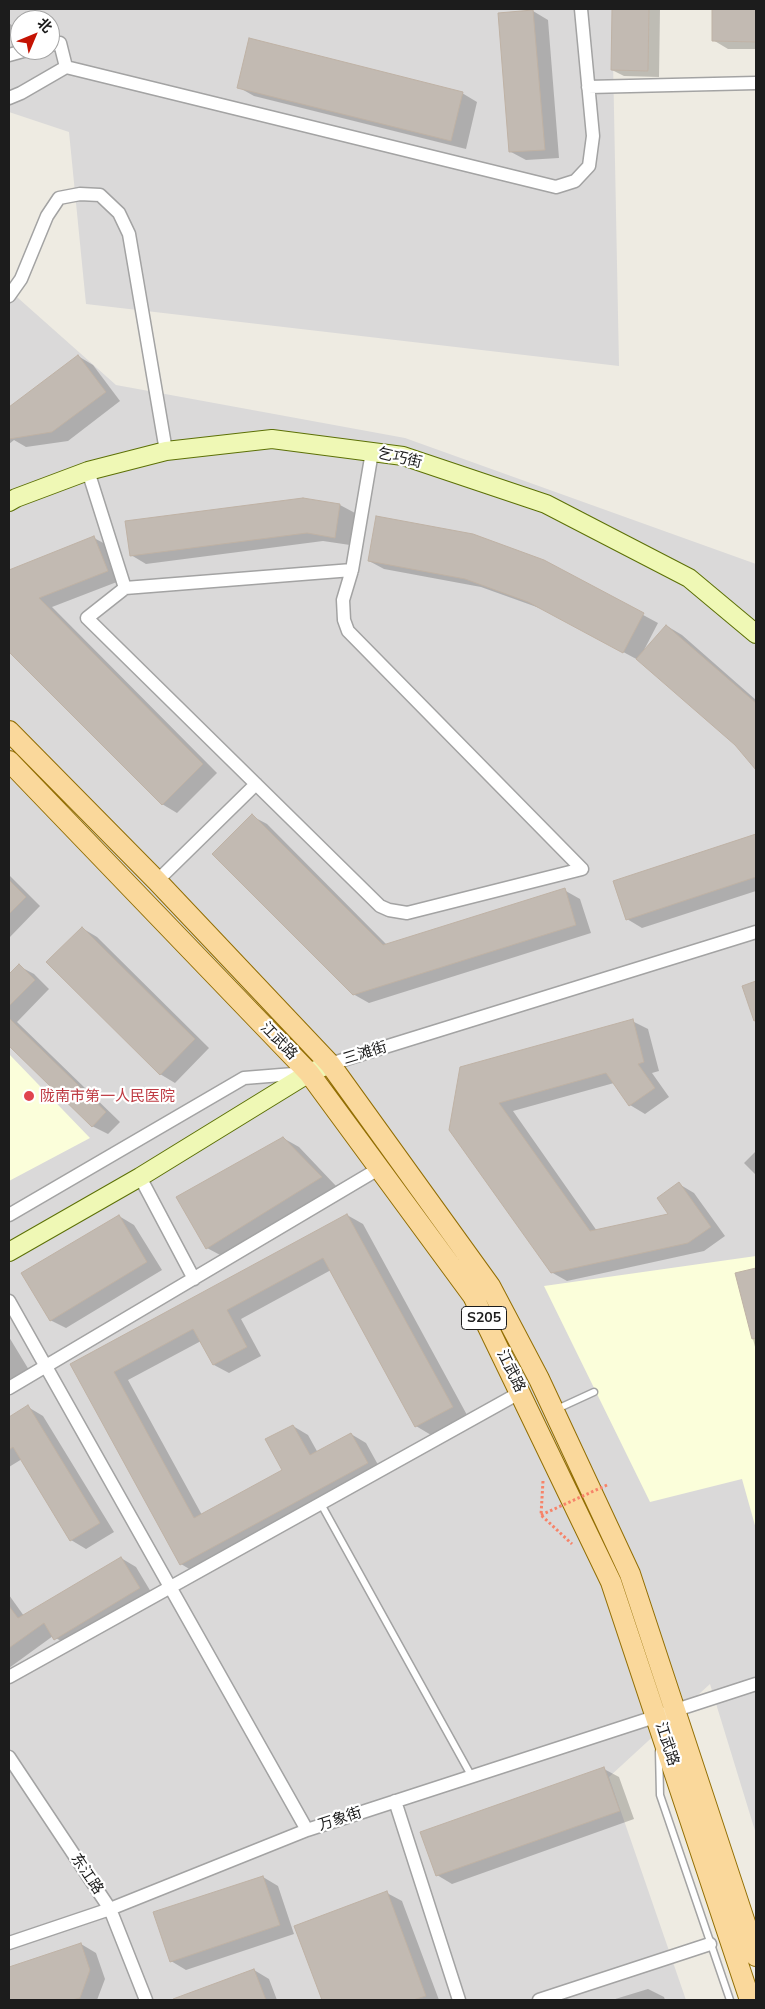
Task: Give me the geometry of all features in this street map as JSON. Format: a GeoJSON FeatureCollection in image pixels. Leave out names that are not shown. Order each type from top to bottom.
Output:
{"type":"FeatureCollection","features":[{"type":"Feature","properties":{"kind":"main road","name":"江武路"},"geometry":{"type":"LineString","coordinates":[[9,731],[157,881],[330,1064],[490,1286],[554,1411],[630,1574],[667,1714],[750,2000]]}},
{"type":"Feature","properties":{"kind":"main road","name":"江武路"},"geometry":{"type":"LineString","coordinates":[[9,761],[309,1073],[473,1296],[612,1582],[667,1714],[756,1956]]}},
{"type":"Feature","properties":{"kind":"street"},"geometry":{"type":"LineString","coordinates":[[9,98],[66,68],[556,187],[575,181],[589,166],[593,136],[581,9]]}},
{"type":"Feature","properties":{"kind":"street"},"geometry":{"type":"LineString","coordinates":[[60,43],[66,68]]}},
{"type":"Feature","properties":{"kind":"street"},"geometry":{"type":"LineString","coordinates":[[588,87],[756,83]]}},
{"type":"Feature","properties":{"kind":"street"},"geometry":{"type":"LineString","coordinates":[[9,296],[21,279],[47,216],[59,198],[80,194],[100,195],[119,213],[129,234],[166,451]]}},
{"type":"Feature","properties":{"kind":"street","name":"乞巧街"},"geometry":{"type":"LineString","coordinates":[[9,502],[88,471],[166,451],[272,439],[403,456],[546,504],[689,578],[756,634]]}},
{"type":"Feature","properties":{"kind":"street"},"geometry":{"type":"LineString","coordinates":[[352,570],[125,588],[87,618],[373,900],[389,910],[407,912],[582,869],[348,631],[344,620],[343,600],[352,570],[372,452]]}},
{"type":"Feature","properties":{"kind":"street"},"geometry":{"type":"LineString","coordinates":[[88,471],[125,588]]}},
{"type":"Feature","properties":{"kind":"street"},"geometry":{"type":"LineString","coordinates":[[157,881],[256,784]]}},
{"type":"Feature","properties":{"kind":"street","name":"三滩街"},"geometry":{"type":"LineString","coordinates":[[9,1252],[140,1177],[309,1073],[330,1064],[756,932]]}},
{"type":"Feature","properties":{"kind":"street"},"geometry":{"type":"LineString","coordinates":[[9,1216],[244,1078],[309,1073]]}},
{"type":"Feature","properties":{"kind":"street"},"geometry":{"type":"LineString","coordinates":[[9,1388],[380,1168]]}},
{"type":"Feature","properties":{"kind":"street"},"geometry":{"type":"LineString","coordinates":[[140,1177],[194,1279]]}},
{"type":"Feature","properties":{"kind":"street"},"geometry":{"type":"LineString","coordinates":[[9,1302],[307,1830]]}},
{"type":"Feature","properties":{"kind":"street"},"geometry":{"type":"LineString","coordinates":[[9,1677],[521,1392]]}},
{"type":"Feature","properties":{"kind":"street","name":"万象街"},"geometry":{"type":"LineString","coordinates":[[9,1942],[110,1909],[307,1830],[756,1684]]}},
{"type":"Feature","properties":{"kind":"street","name":"东江路"},"geometry":{"type":"LineString","coordinates":[[9,1757],[110,1909],[146,2000]]}},
{"type":"Feature","properties":{"kind":"street"},"geometry":{"type":"LineString","coordinates":[[395,1801],[459,2000]]}},
{"type":"Feature","properties":{"kind":"street"},"geometry":{"type":"LineString","coordinates":[[538,2000],[710,1944]]}},
{"type":"Feature","properties":{"kind":"lane"},"geometry":{"type":"LineString","coordinates":[[554,1411],[594,1392]]}},
{"type":"Feature","properties":{"kind":"lane"},"geometry":{"type":"LineString","coordinates":[[321,1504],[472,1777]]}},
{"type":"Feature","properties":{"kind":"lane"},"geometry":{"type":"LineString","coordinates":[[667,1714],[660,1795],[730,2000]]}},
{"type":"Feature","properties":{"kind":"path"},"geometry":{"type":"LineString","coordinates":[[541,1515],[607,1485]]}},
{"type":"Feature","properties":{"kind":"shaded area"},"geometry":{"type":"Polygon","coordinates":[[[9,9],[612,9],[619,366],[86,304],[69,132],[9,112],[9,9]]]}},
{"type":"Feature","properties":{"kind":"shaded area"},"geometry":{"type":"Polygon","coordinates":[[[9,290],[116,385],[405,438],[756,564],[756,1834],[710,1684],[609,1777],[686,2000],[9,2000],[9,290]]]}},
{"type":"Feature","properties":{"kind":"shaded area","name":"陇南市第一人民医院"},"geometry":{"type":"Polygon","coordinates":[[[9,1054],[90,1138],[9,1181],[9,1054]]]}},
{"type":"Feature","properties":{"kind":"shaded area"},"geometry":{"type":"Polygon","coordinates":[[[756,1256],[756,1529],[742,1479],[650,1502],[544,1286],[756,1256]]]}},
{"type":"Feature","properties":{"kind":"building"},"geometry":{"type":"Polygon","coordinates":[[[612,9],[649,9],[648,71],[611,70],[612,9]]]}},
{"type":"Feature","properties":{"kind":"building"},"geometry":{"type":"Polygon","coordinates":[[[712,9],[756,9],[756,42],[712,41],[712,9]]]}},
{"type":"Feature","properties":{"kind":"building"},"geometry":{"type":"Polygon","coordinates":[[[533,10],[545,150],[509,152],[498,13],[533,10]]]}},
{"type":"Feature","properties":{"kind":"building"},"geometry":{"type":"Polygon","coordinates":[[[249,38],[463,92],[451,141],[237,88],[249,38]]]}},
{"type":"Feature","properties":{"kind":"building"},"geometry":{"type":"Polygon","coordinates":[[[78,355],[106,392],[52,432],[9,439],[9,407],[78,355]]]}},
{"type":"Feature","properties":{"kind":"building"},"geometry":{"type":"Polygon","coordinates":[[[303,498],[340,504],[335,538],[307,533],[130,556],[125,521],[303,498]]]}},
{"type":"Feature","properties":{"kind":"building"},"geometry":{"type":"Polygon","coordinates":[[[376,516],[473,534],[544,560],[644,613],[623,653],[528,602],[465,579],[368,561],[376,516]]]}},
{"type":"Feature","properties":{"kind":"building"},"geometry":{"type":"Polygon","coordinates":[[[94,536],[108,571],[39,598],[203,764],[162,805],[9,652],[9,570],[94,536]]]}},
{"type":"Feature","properties":{"kind":"building"},"geometry":{"type":"Polygon","coordinates":[[[666,625],[756,703],[756,770],[735,745],[636,659],[666,625]]]}},
{"type":"Feature","properties":{"kind":"building"},"geometry":{"type":"Polygon","coordinates":[[[252,814],[383,945],[565,888],[576,925],[353,995],[212,854],[252,814]]]}},
{"type":"Feature","properties":{"kind":"building"},"geometry":{"type":"Polygon","coordinates":[[[756,834],[756,877],[626,920],[613,881],[756,834]]]}},
{"type":"Feature","properties":{"kind":"building"},"geometry":{"type":"Polygon","coordinates":[[[9,880],[26,897],[9,914],[9,880]]]}},
{"type":"Feature","properties":{"kind":"building"},"geometry":{"type":"Polygon","coordinates":[[[82,927],[195,1039],[160,1075],[46,962],[82,927]]]}},
{"type":"Feature","properties":{"kind":"building"},"geometry":{"type":"Polygon","coordinates":[[[19,964],[35,980],[9,1006],[9,974],[19,964]]]}},
{"type":"Feature","properties":{"kind":"building"},"geometry":{"type":"Polygon","coordinates":[[[756,981],[756,1020],[754,1021],[742,986],[756,981]]]}},
{"type":"Feature","properties":{"kind":"building"},"geometry":{"type":"Polygon","coordinates":[[[9,1018],[106,1112],[92,1127],[9,1046],[9,1018]]]}},
{"type":"Feature","properties":{"kind":"building"},"geometry":{"type":"Polygon","coordinates":[[[633,1019],[644,1062],[638,1064],[655,1088],[629,1106],[606,1073],[499,1103],[590,1231],[668,1214],[657,1198],[679,1182],[711,1227],[688,1243],[551,1273],[449,1130],[460,1067],[633,1019]]]}},
{"type":"Feature","properties":{"kind":"building"},"geometry":{"type":"Polygon","coordinates":[[[283,1137],[322,1177],[206,1249],[176,1197],[283,1137]]]}},
{"type":"Feature","properties":{"kind":"building"},"geometry":{"type":"Polygon","coordinates":[[[347,1214],[453,1407],[415,1427],[323,1258],[227,1310],[247,1347],[213,1365],[193,1329],[114,1372],[194,1518],[282,1470],[265,1439],[293,1425],[310,1455],[351,1433],[368,1463],[180,1565],[70,1364],[347,1214]]]}},
{"type":"Feature","properties":{"kind":"building"},"geometry":{"type":"Polygon","coordinates":[[[119,1215],[147,1262],[50,1321],[21,1273],[119,1215]]]}},
{"type":"Feature","properties":{"kind":"building"},"geometry":{"type":"Polygon","coordinates":[[[756,1268],[756,1338],[752,1339],[735,1273],[756,1268]]]}},
{"type":"Feature","properties":{"kind":"building"},"geometry":{"type":"Polygon","coordinates":[[[28,1405],[100,1523],[70,1541],[13,1447],[9,1450],[9,1417],[28,1405]]]}},
{"type":"Feature","properties":{"kind":"building"},"geometry":{"type":"Polygon","coordinates":[[[121,1557],[140,1588],[54,1640],[44,1623],[9,1648],[9,1606],[18,1618],[121,1557]]]}},
{"type":"Feature","properties":{"kind":"building"},"geometry":{"type":"Polygon","coordinates":[[[604,1767],[620,1811],[436,1876],[420,1832],[604,1767]]]}},
{"type":"Feature","properties":{"kind":"building"},"geometry":{"type":"Polygon","coordinates":[[[263,1876],[280,1925],[170,1962],[153,1912],[263,1876]]]}},
{"type":"Feature","properties":{"kind":"building"},"geometry":{"type":"Polygon","coordinates":[[[387,1891],[426,1996],[413,2000],[322,2000],[294,1926],[387,1891]]]}},
{"type":"Feature","properties":{"kind":"building"},"geometry":{"type":"Polygon","coordinates":[[[81,1943],[90,1970],[80,1998],[72,2000],[9,2000],[9,1967],[81,1943]]]}},
{"type":"Feature","properties":{"kind":"building"},"geometry":{"type":"Polygon","coordinates":[[[254,1969],[266,2000],[173,1999],[254,1969]]]}},
{"type":"Feature","properties":{"kind":"place","name":"陇南市第一人民医院"},"geometry":{"type":"Point","coordinates":[29,1096]}}]}
